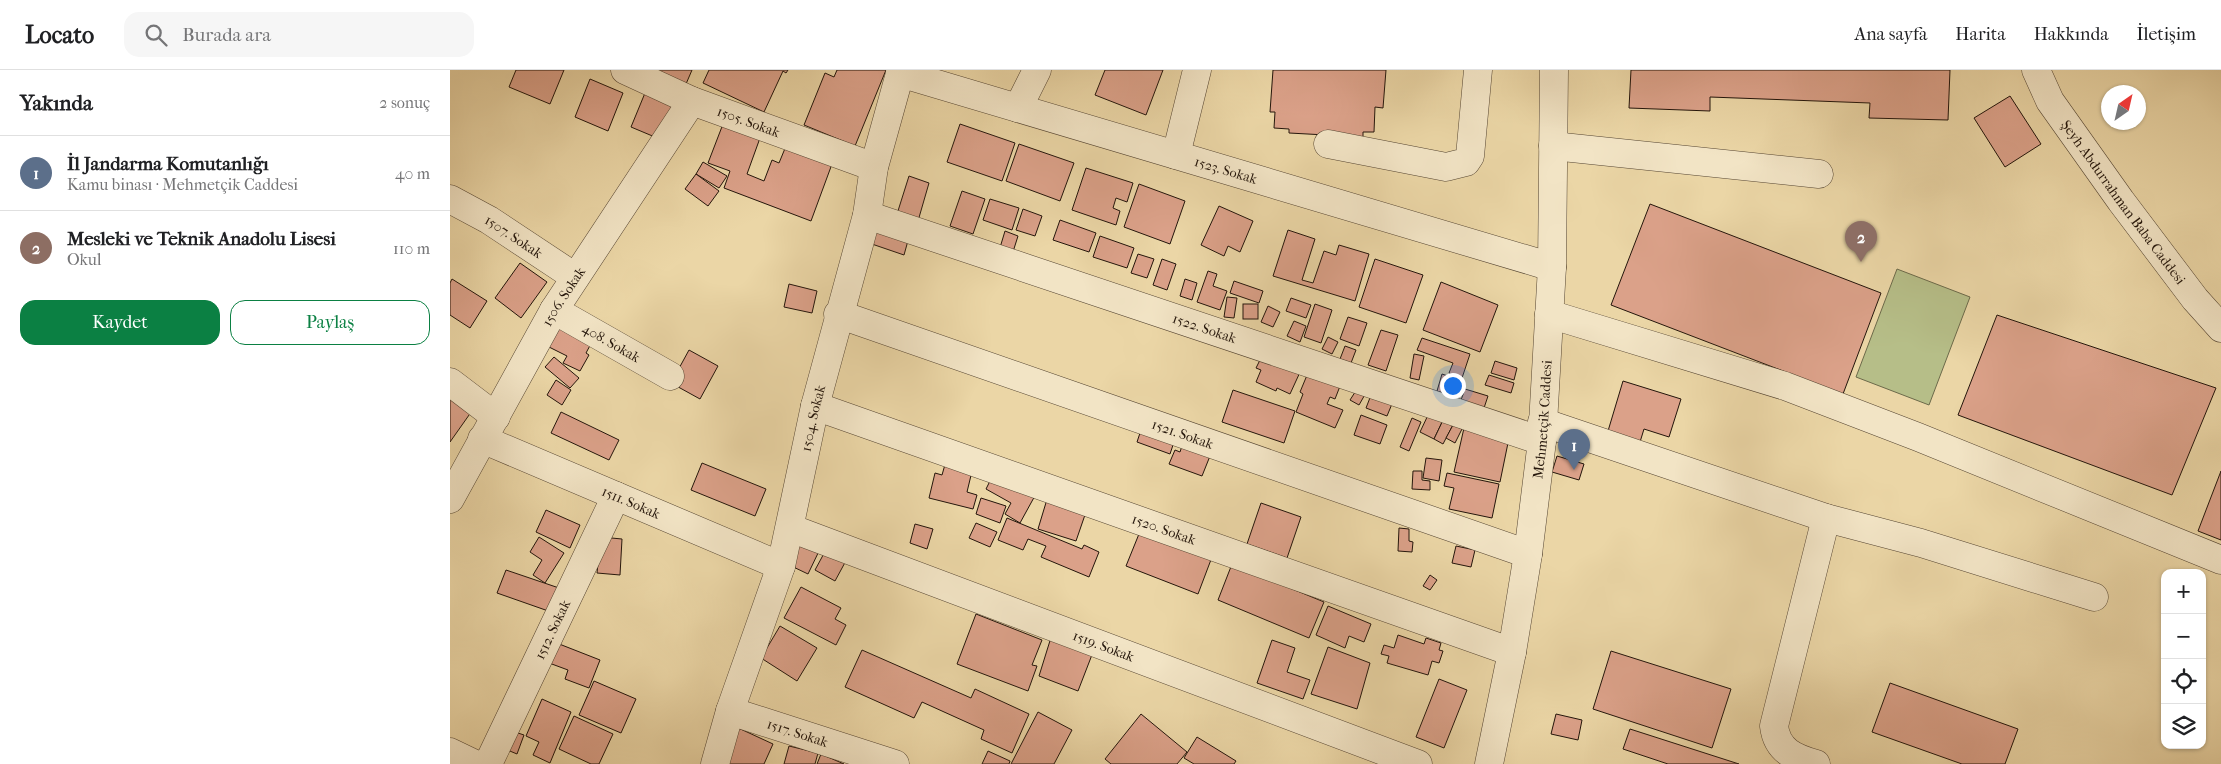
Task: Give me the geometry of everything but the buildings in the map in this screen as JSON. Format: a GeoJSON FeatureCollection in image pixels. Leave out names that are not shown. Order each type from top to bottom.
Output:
{"type":"FeatureCollection","features":[{"type":"Feature","properties":{"kind":"street","name":"1505. Sokak"},"geometry":{"type":"LineString","coordinates":[[625,70],[692,101],[874,167]]}},
{"type":"Feature","properties":{"kind":"street"},"geometry":{"type":"LineString","coordinates":[[1018,108],[1037,70]]}},
{"type":"Feature","properties":{"kind":"street"},"geometry":{"type":"LineString","coordinates":[[1176,156],[1197,70]]}},
{"type":"Feature","properties":{"kind":"street"},"geometry":{"type":"LineString","coordinates":[[1328,144],[1446,167],[1466,162],[1470,156],[1478,70]]}},
{"type":"Feature","properties":{"kind":"street","name":"Mehmetçik Caddesi"},"geometry":{"type":"LineString","coordinates":[[1489,764],[1512,652],[1528,554],[1542,431],[1552,267],[1554,70]]}},
{"type":"Feature","properties":{"kind":"street","name":"Şeyh Abdurrahman Baba Caddesi"},"geometry":{"type":"LineString","coordinates":[[2036,70],[2050,101],[2121,201],[2195,298],[2221,328]]}},
{"type":"Feature","properties":{"kind":"street","name":"1523. Sokak"},"geometry":{"type":"LineString","coordinates":[[901,72],[1176,156],[1552,267]]}},
{"type":"Feature","properties":{"kind":"street","name":"1504. Sokak"},"geometry":{"type":"LineString","coordinates":[[715,764],[730,711],[781,566],[815,406],[838,314],[867,215],[874,167],[901,72]]}},
{"type":"Feature","properties":{"kind":"street","name":"1506. Sokak"},"geometry":{"type":"LineString","coordinates":[[453,488],[489,428],[554,310],[692,101]]}},
{"type":"Feature","properties":{"kind":"street"},"geometry":{"type":"LineString","coordinates":[[1553,146],[1819,174]]}},
{"type":"Feature","properties":{"kind":"street","name":"1507. Sokak"},"geometry":{"type":"LineString","coordinates":[[450,199],[489,220],[575,277]]}},
{"type":"Feature","properties":{"kind":"street","name":"1522. Sokak"},"geometry":{"type":"LineString","coordinates":[[867,215],[1542,431],[1826,518],[1921,544],[2094,597]]}},
{"type":"Feature","properties":{"kind":"street","name":"408. Sokak"},"geometry":{"type":"LineString","coordinates":[[554,310],[670,376]]}},
{"type":"Feature","properties":{"kind":"street","name":"1521. Sokak"},"geometry":{"type":"LineString","coordinates":[[838,314],[1528,554]]}},
{"type":"Feature","properties":{"kind":"street"},"geometry":{"type":"LineString","coordinates":[[1549,314],[1786,386],[1918,437],[2221,560]]}},
{"type":"Feature","properties":{"kind":"street","name":"1511. Sokak"},"geometry":{"type":"LineString","coordinates":[[450,382],[489,428],[616,496],[781,566]]}},
{"type":"Feature","properties":{"kind":"street","name":"1520. Sokak"},"geometry":{"type":"LineString","coordinates":[[815,406],[1512,652]]}},
{"type":"Feature","properties":{"kind":"street","name":"1512. Sokak"},"geometry":{"type":"LineString","coordinates":[[488,764],[616,496]]}},
{"type":"Feature","properties":{"kind":"street"},"geometry":{"type":"LineString","coordinates":[[1816,764],[1788,754],[1777,739],[1774,726],[1826,518]]}},
{"type":"Feature","properties":{"kind":"street","name":"1519. Sokak"},"geometry":{"type":"LineString","coordinates":[[790,528],[1418,764]]}},
{"type":"Feature","properties":{"kind":"street","name":"1517. Sokak"},"geometry":{"type":"LineString","coordinates":[[730,711],[895,764]]}},
{"type":"Feature","properties":{"kind":"street"},"geometry":{"type":"LineString","coordinates":[[450,752],[475,764]]}},
{"type":"Feature","properties":{"kind":"green space"},"geometry":{"type":"Polygon","coordinates":[[[1897,269],[1970,297],[1929,405],[1856,377],[1897,269]]]}},
{"type":"Feature","properties":{"kind":"place","name":"Mesleki ve Teknik Anadolu Lisesi"},"geometry":{"type":"Point","coordinates":[1861,262]}},
{"type":"Feature","properties":{"kind":"place","name":"İl Jandarma Komutanlığı"},"geometry":{"type":"Point","coordinates":[1574,470]}}]}
